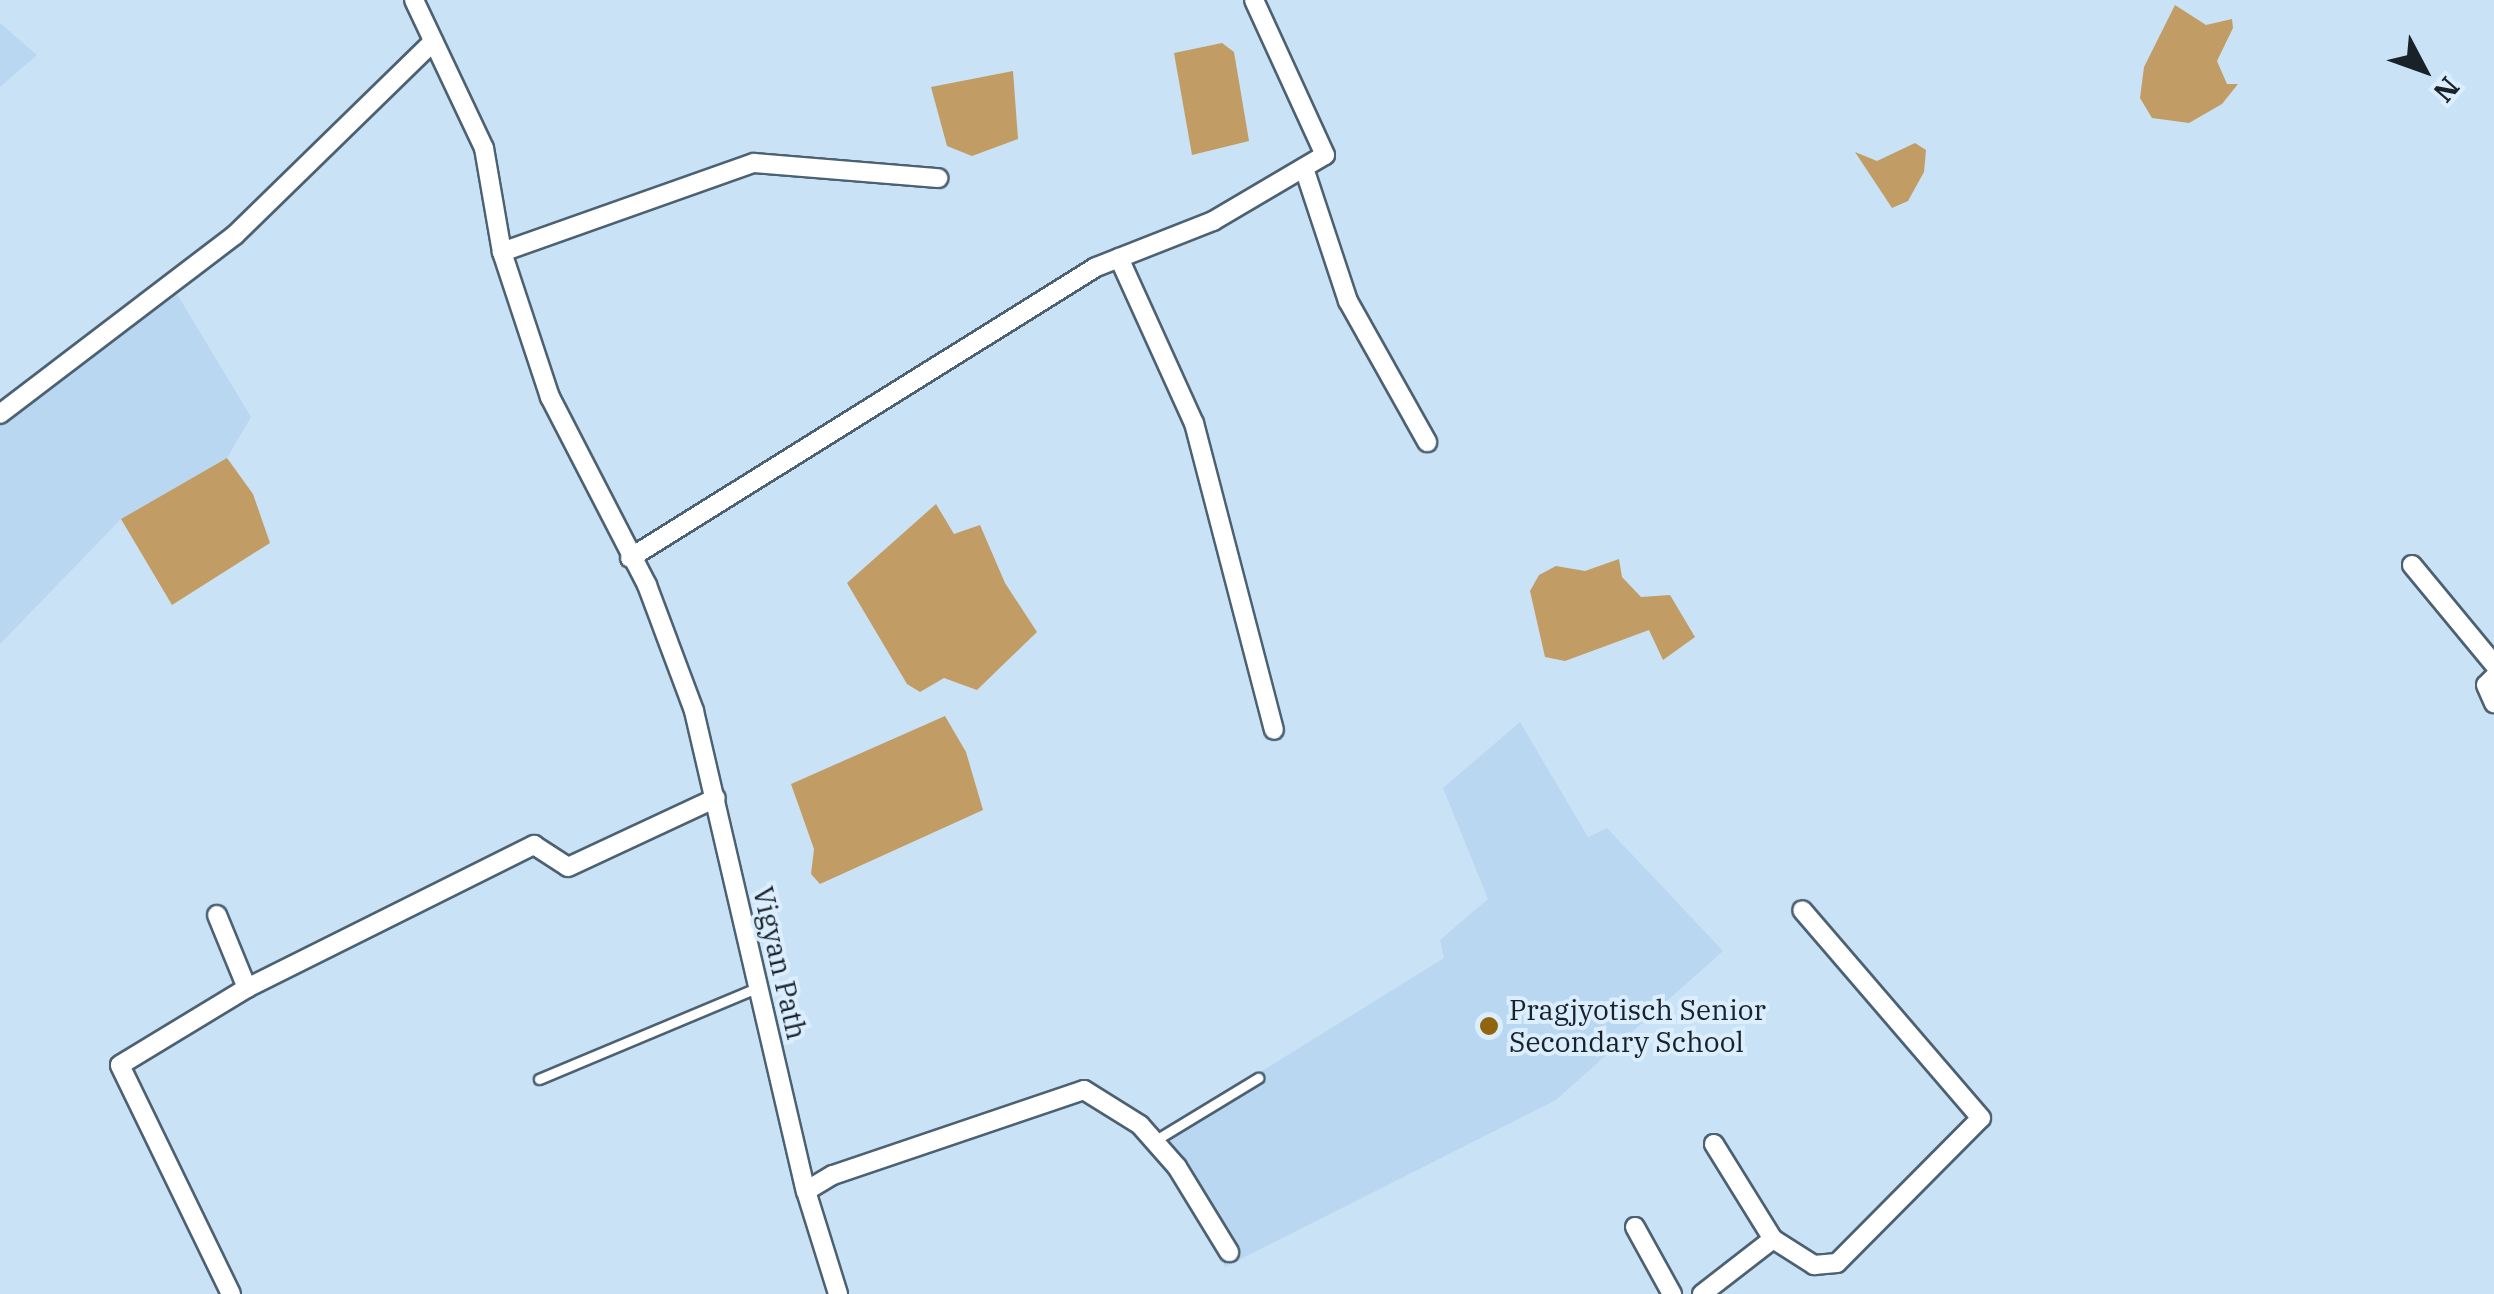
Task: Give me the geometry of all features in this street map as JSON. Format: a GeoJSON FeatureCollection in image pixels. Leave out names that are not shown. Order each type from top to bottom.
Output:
{"type":"FeatureCollection","features":[{"type":"Feature","properties":{"kind":"street","name":"Vigyan Path"},"geometry":{"type":"LineString","coordinates":[[414,0],[484,148],[502,252],[550,397],[672,644],[716,798],[806,1191],[838,1294]]}},
{"type":"Feature","properties":{"kind":"street"},"geometry":{"type":"LineString","coordinates":[[630,558],[986,333],[1120,258],[1212,221],[1304,171],[1325,155],[1254,0]]}},
{"type":"Feature","properties":{"kind":"street"},"geometry":{"type":"LineString","coordinates":[[0,414],[235,235],[433,42]]}},
{"type":"Feature","properties":{"kind":"street"},"geometry":{"type":"LineString","coordinates":[[502,252],[754,163],[938,178]]}},
{"type":"Feature","properties":{"kind":"street"},"geometry":{"type":"LineString","coordinates":[[1304,171],[1348,301],[1427,442]]}},
{"type":"Feature","properties":{"kind":"street"},"geometry":{"type":"LineString","coordinates":[[1120,258],[1194,423],[1274,730]]}},
{"type":"Feature","properties":{"kind":"street"},"geometry":{"type":"LineString","coordinates":[[2412,565],[2494,664]]}},
{"type":"Feature","properties":{"kind":"street"},"geometry":{"type":"LineString","coordinates":[[2494,677],[2486,685],[2494,703]]}},
{"type":"Feature","properties":{"kind":"street"},"geometry":{"type":"LineString","coordinates":[[231,1294],[120,1065],[246,988],[534,845],[568,866],[716,798]]}},
{"type":"Feature","properties":{"kind":"street"},"geometry":{"type":"LineString","coordinates":[[1714,1144],[1773,1239],[1814,1266],[1837,1264],[1982,1118],[1802,910]]}},
{"type":"Feature","properties":{"kind":"street"},"geometry":{"type":"LineString","coordinates":[[217,915],[246,988]]}},
{"type":"Feature","properties":{"kind":"street"},"geometry":{"type":"LineString","coordinates":[[806,1191],[834,1175],[1084,1090],[1154,1141],[1210,1215],[1229,1252]]}},
{"type":"Feature","properties":{"kind":"street"},"geometry":{"type":"LineString","coordinates":[[1635,1227],[1672,1294]]}},
{"type":"Feature","properties":{"kind":"street"},"geometry":{"type":"LineString","coordinates":[[1702,1294],[1773,1239]]}},
{"type":"Feature","properties":{"kind":"lane"},"geometry":{"type":"LineString","coordinates":[[539,1079],[759,987]]}},
{"type":"Feature","properties":{"kind":"lane"},"geometry":{"type":"LineString","coordinates":[[1154,1141],[1258,1078]]}},
{"type":"Feature","properties":{"kind":"shaded area"},"geometry":{"type":"Polygon","coordinates":[[[2175,5],[2206,25],[2232,19],[2233,28],[2217,61],[2227,84],[2238,84],[2222,104],[2189,123],[2152,118],[2140,98],[2144,67],[2175,5]]]}},
{"type":"Feature","properties":{"kind":"shaded area"},"geometry":{"type":"Polygon","coordinates":[[[0,23],[37,55],[0,87],[0,23]]]}},
{"type":"Feature","properties":{"kind":"shaded area"},"geometry":{"type":"Polygon","coordinates":[[[1222,43],[1234,52],[1249,141],[1192,155],[1174,53],[1222,43]]]}},
{"type":"Feature","properties":{"kind":"shaded area"},"geometry":{"type":"Polygon","coordinates":[[[1013,71],[1018,139],[972,156],[947,146],[931,87],[1013,71]]]}},
{"type":"Feature","properties":{"kind":"shaded area"},"geometry":{"type":"Polygon","coordinates":[[[1915,143],[1926,150],[1924,172],[1908,201],[1892,208],[1855,152],[1877,161],[1915,143]]]}},
{"type":"Feature","properties":{"kind":"shaded area"},"geometry":{"type":"Polygon","coordinates":[[[171,284],[251,417],[227,458],[121,519],[0,644],[0,406],[171,284]]]}},
{"type":"Feature","properties":{"kind":"shaded area"},"geometry":{"type":"Polygon","coordinates":[[[227,458],[253,494],[270,543],[172,605],[121,519],[227,458]]]}},
{"type":"Feature","properties":{"kind":"shaded area"},"geometry":{"type":"Polygon","coordinates":[[[936,504],[954,534],[980,525],[1005,583],[1037,632],[977,690],[944,678],[920,692],[907,684],[847,583],[936,504]]]}},
{"type":"Feature","properties":{"kind":"shaded area"},"geometry":{"type":"Polygon","coordinates":[[[1619,559],[1622,577],[1641,597],[1670,595],[1695,637],[1663,660],[1649,630],[1565,661],[1545,657],[1530,591],[1539,575],[1556,566],[1585,571],[1619,559]]]}},
{"type":"Feature","properties":{"kind":"shaded area"},"geometry":{"type":"Polygon","coordinates":[[[945,716],[966,752],[983,810],[820,884],[811,874],[814,849],[791,784],[945,716]]]}},
{"type":"Feature","properties":{"kind":"shaded area","name":"Pragjyotisch Senior Secondary School"},"geometry":{"type":"Polygon","coordinates":[[[1520,722],[1588,837],[1607,828],[1723,951],[1556,1100],[1225,1267],[1188,1198],[1143,1145],[1444,958],[1440,940],[1488,899],[1443,788],[1520,722]]]}},
{"type":"Feature","properties":{"kind":"place","name":"Pragjyotisch Senior Secondary School"},"geometry":{"type":"Point","coordinates":[1489,1026]}}]}
